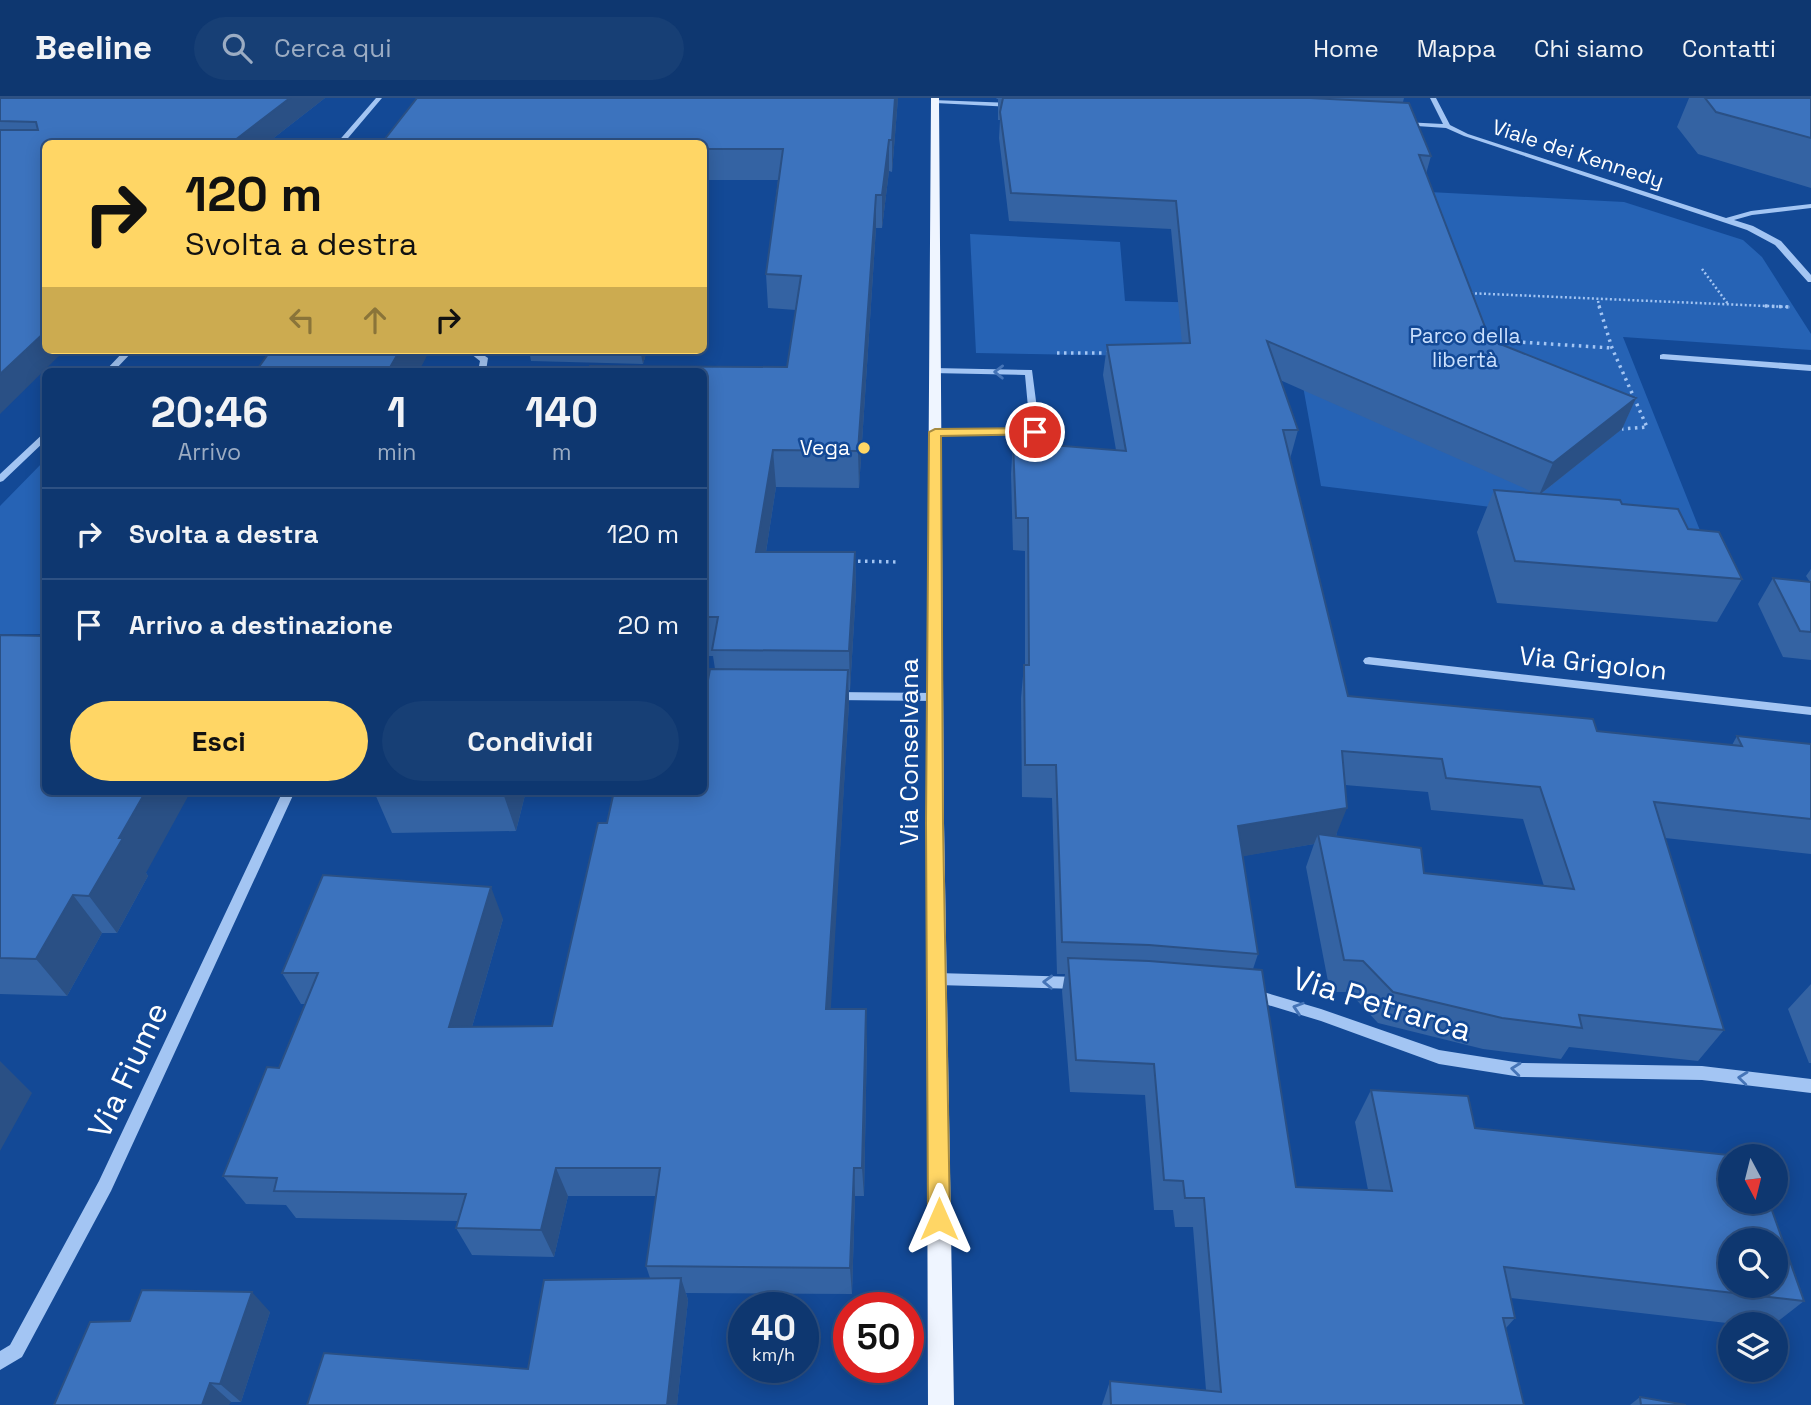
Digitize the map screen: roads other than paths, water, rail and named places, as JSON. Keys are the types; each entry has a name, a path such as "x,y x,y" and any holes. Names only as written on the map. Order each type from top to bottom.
{"main road":[{"name":"Via Conselvana","path":"935,100 934,562 941,1405"}],"street":[{"path":"342,140 379,98"},
{"path":"1433,98 1447,126"},
{"path":"935,100 1021,105"},
{"name":"Viale dei Kennedy","path":"1399,123 1447,126 1466,135 1750,228 1778,243 1811,280"},
{"path":"1726,220 1751,213 1811,206"},
{"path":"112,368 126,354"},
{"path":"476,354 485,360 483,368"},
{"path":"1663,357 1811,368"},
{"path":"934,371 1029,372 1035,432 935,432"},
{"path":"0,479 42,438"},
{"name":"Via Grigolon","path":"1369,661 1811,711"},
{"path":"824,696 935,697"},
{"name":"Via Fiume","path":"0,1361 16,1352 105,1186 287,795"},
{"path":"936,979 1088,983"},
{"name":"Via Petrarca","path":"1231,992 1257,995 1439,1057 1521,1070 1702,1073 1811,1086"}],"place":[{"name":"Vega","path":"864,448"}],"park label":[{"name":"Parco della libertà","path":"1465,348"}]}
